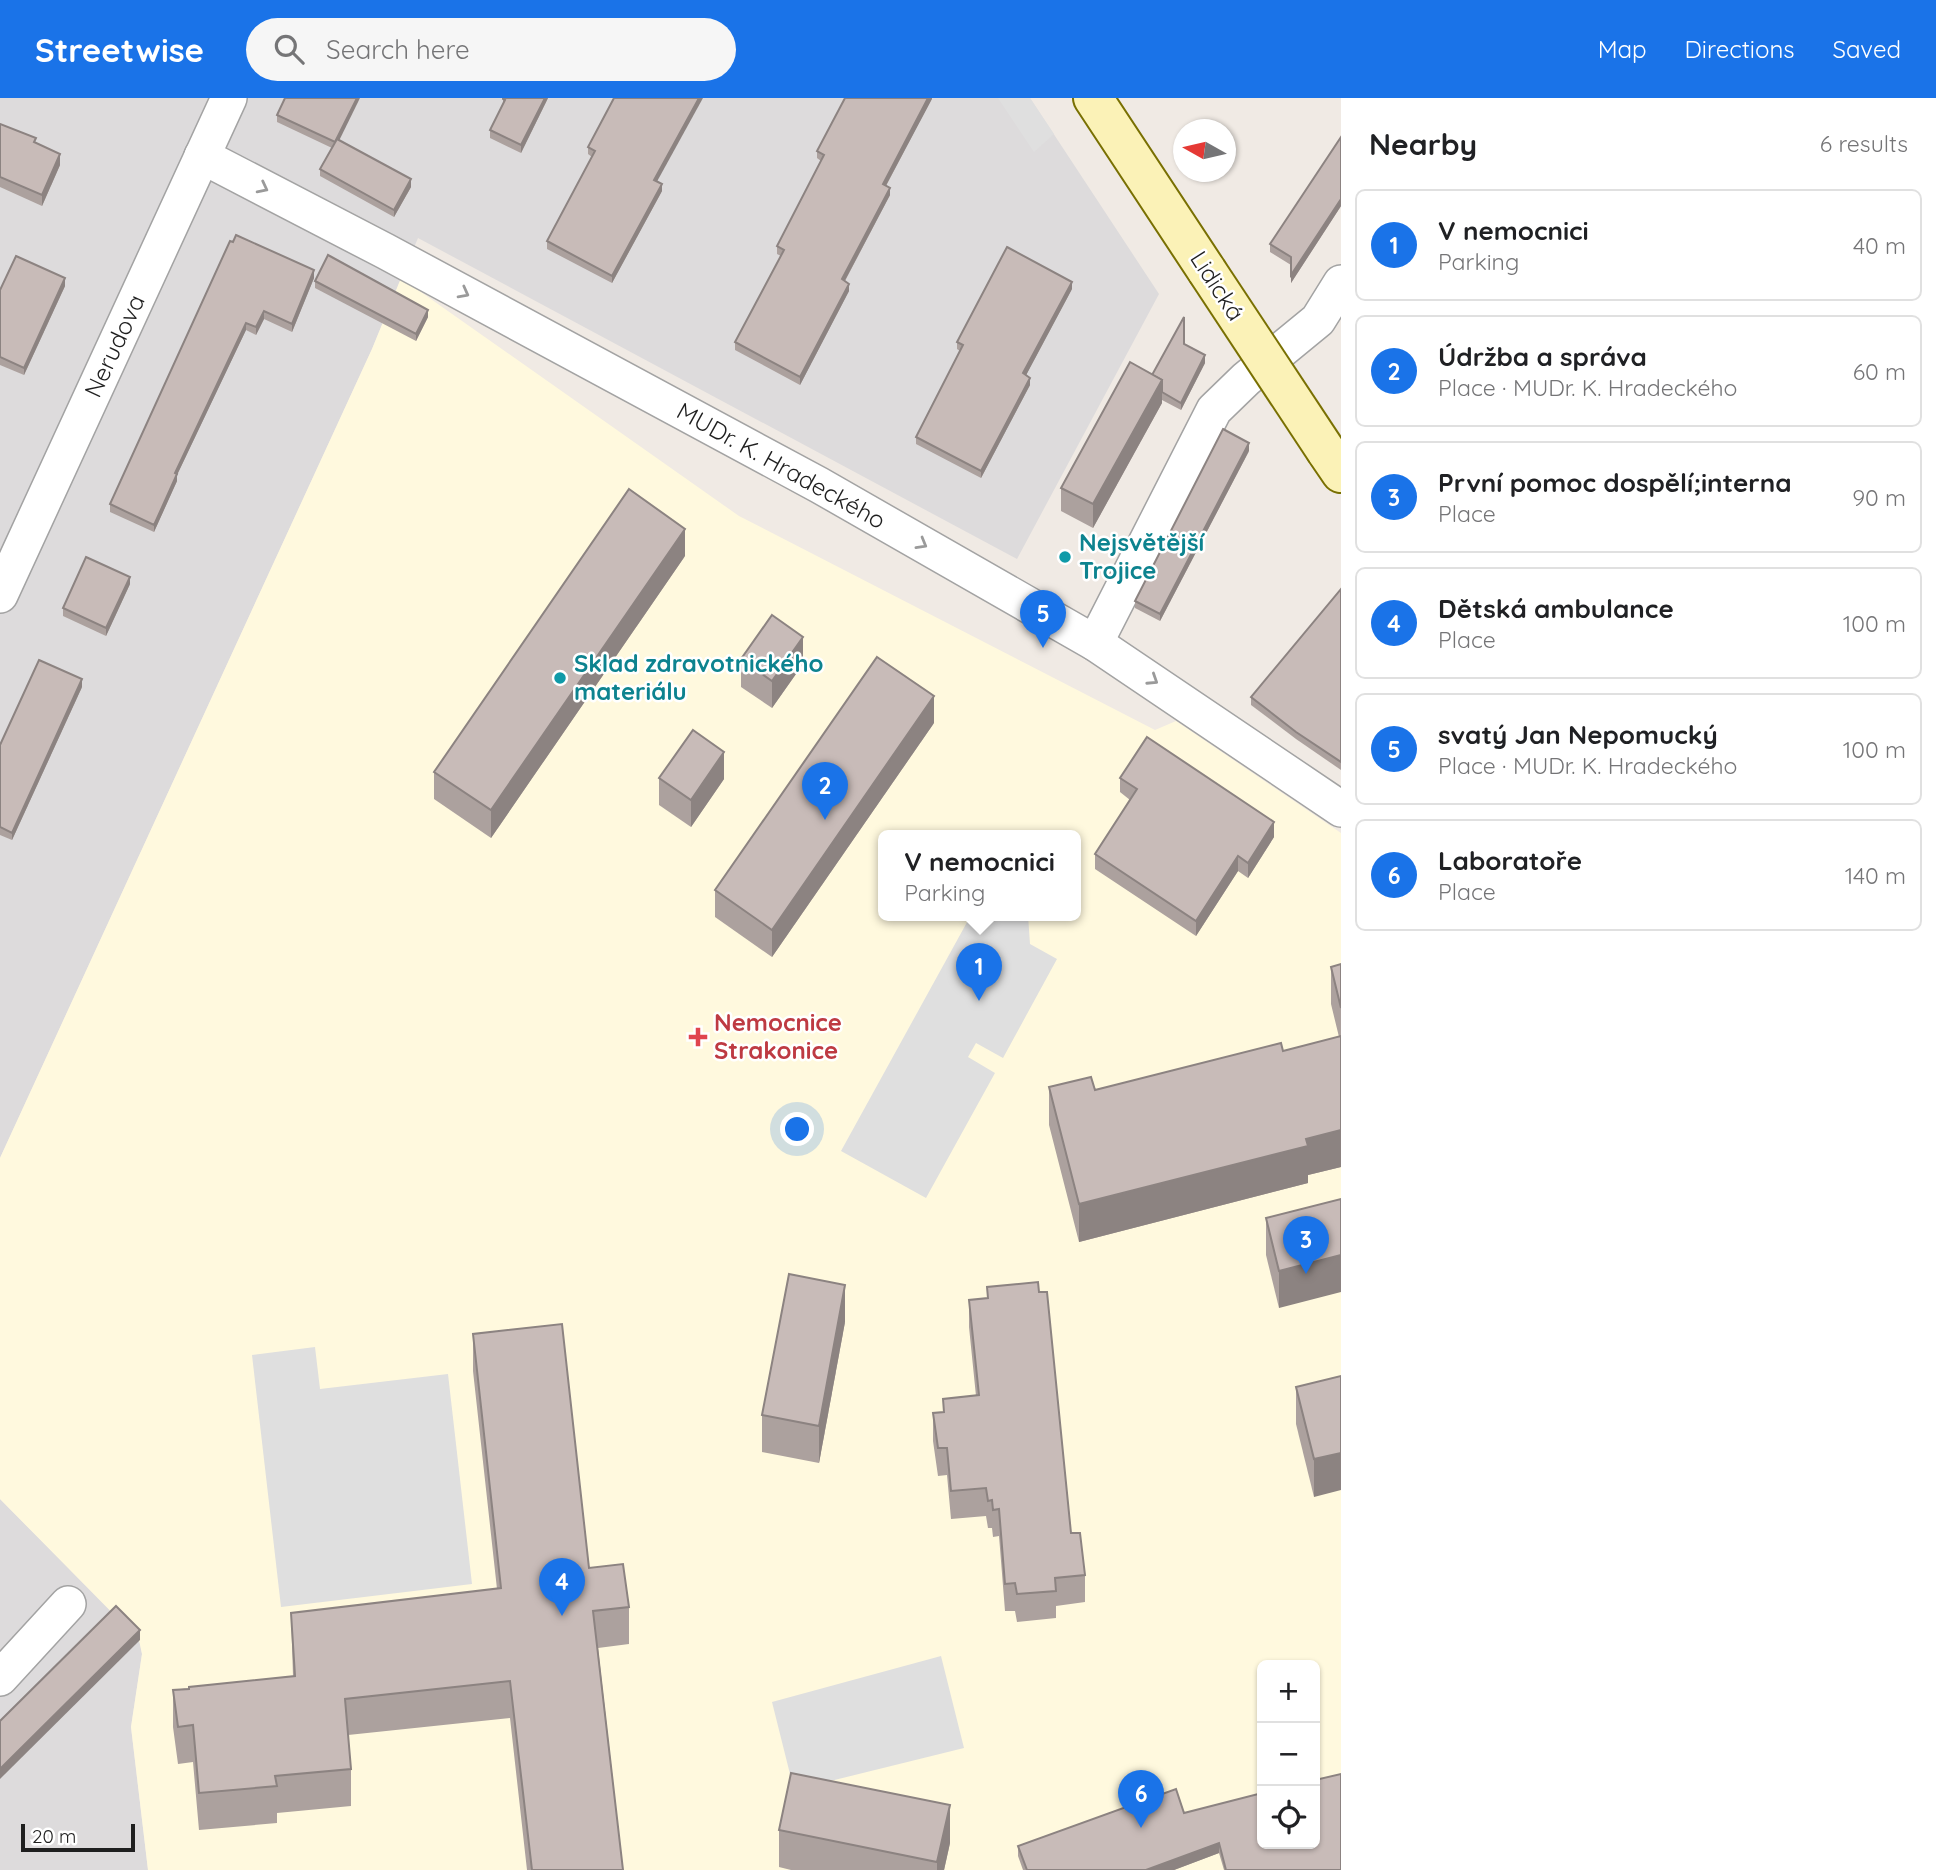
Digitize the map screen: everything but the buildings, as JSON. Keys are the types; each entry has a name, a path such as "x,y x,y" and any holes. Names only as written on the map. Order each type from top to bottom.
{"street":[{"name":"Nerudova","path":"0,595 229,98"},
{"name":"Lidická","path":"1093,98 1334,462"},
{"name":"MUDr. K. Hradeckého","path":"202,156 397,257 819,485 1096,643 1341,809"},
{"path":"1096,643 1214,410 1246,379 1318,320 1341,283"},
{"path":"0,1678 68,1604"}],"shaded area":[{"path":"0,98 1030,98 1159,294 1017,559 418,238 372,349 0,1158"},
{"path":"998,98 1030,98 1054,134 1034,152"},
{"name":"Nemocnice Strakonice","path":"401,278 739,516 1155,730 1176,721 1341,833 1341,1870 148,1870 131,1727 142,1654 139,1640 0,1499 0,1158 372,349"},
{"path":"968,921 1028,921 1030,944 1057,959 1003,1058 976,1043 968,1057 995,1073 926,1198 841,1151"},
{"path":"315,1347 320,1389 448,1374 472,1584 281,1607 252,1355"},
{"path":"0,1499 139,1639 142,1654 131,1727 148,1870 0,1870"},
{"path":"941,1656 964,1748 794,1790 772,1702"}],"place":[{"name":"Nejsvětější Trojice","path":"1065,557"},
{"name":"svatý Jan Nepomucký","path":"1043,648"},
{"name":"Sklad zdravotnického materiálu","path":"560,678"},
{"name":"Údržba a správa","path":"825,820"},
{"name":"V nemocnici","path":"979,1001"},
{"name":"Nemocnice Strakonice","path":"698,1037"},
{"name":"První pomoc dospělí;interna","path":"1306,1274"},
{"name":"Dětská ambulance","path":"562,1616"},
{"name":"Laboratoře","path":"1141,1828"}]}
